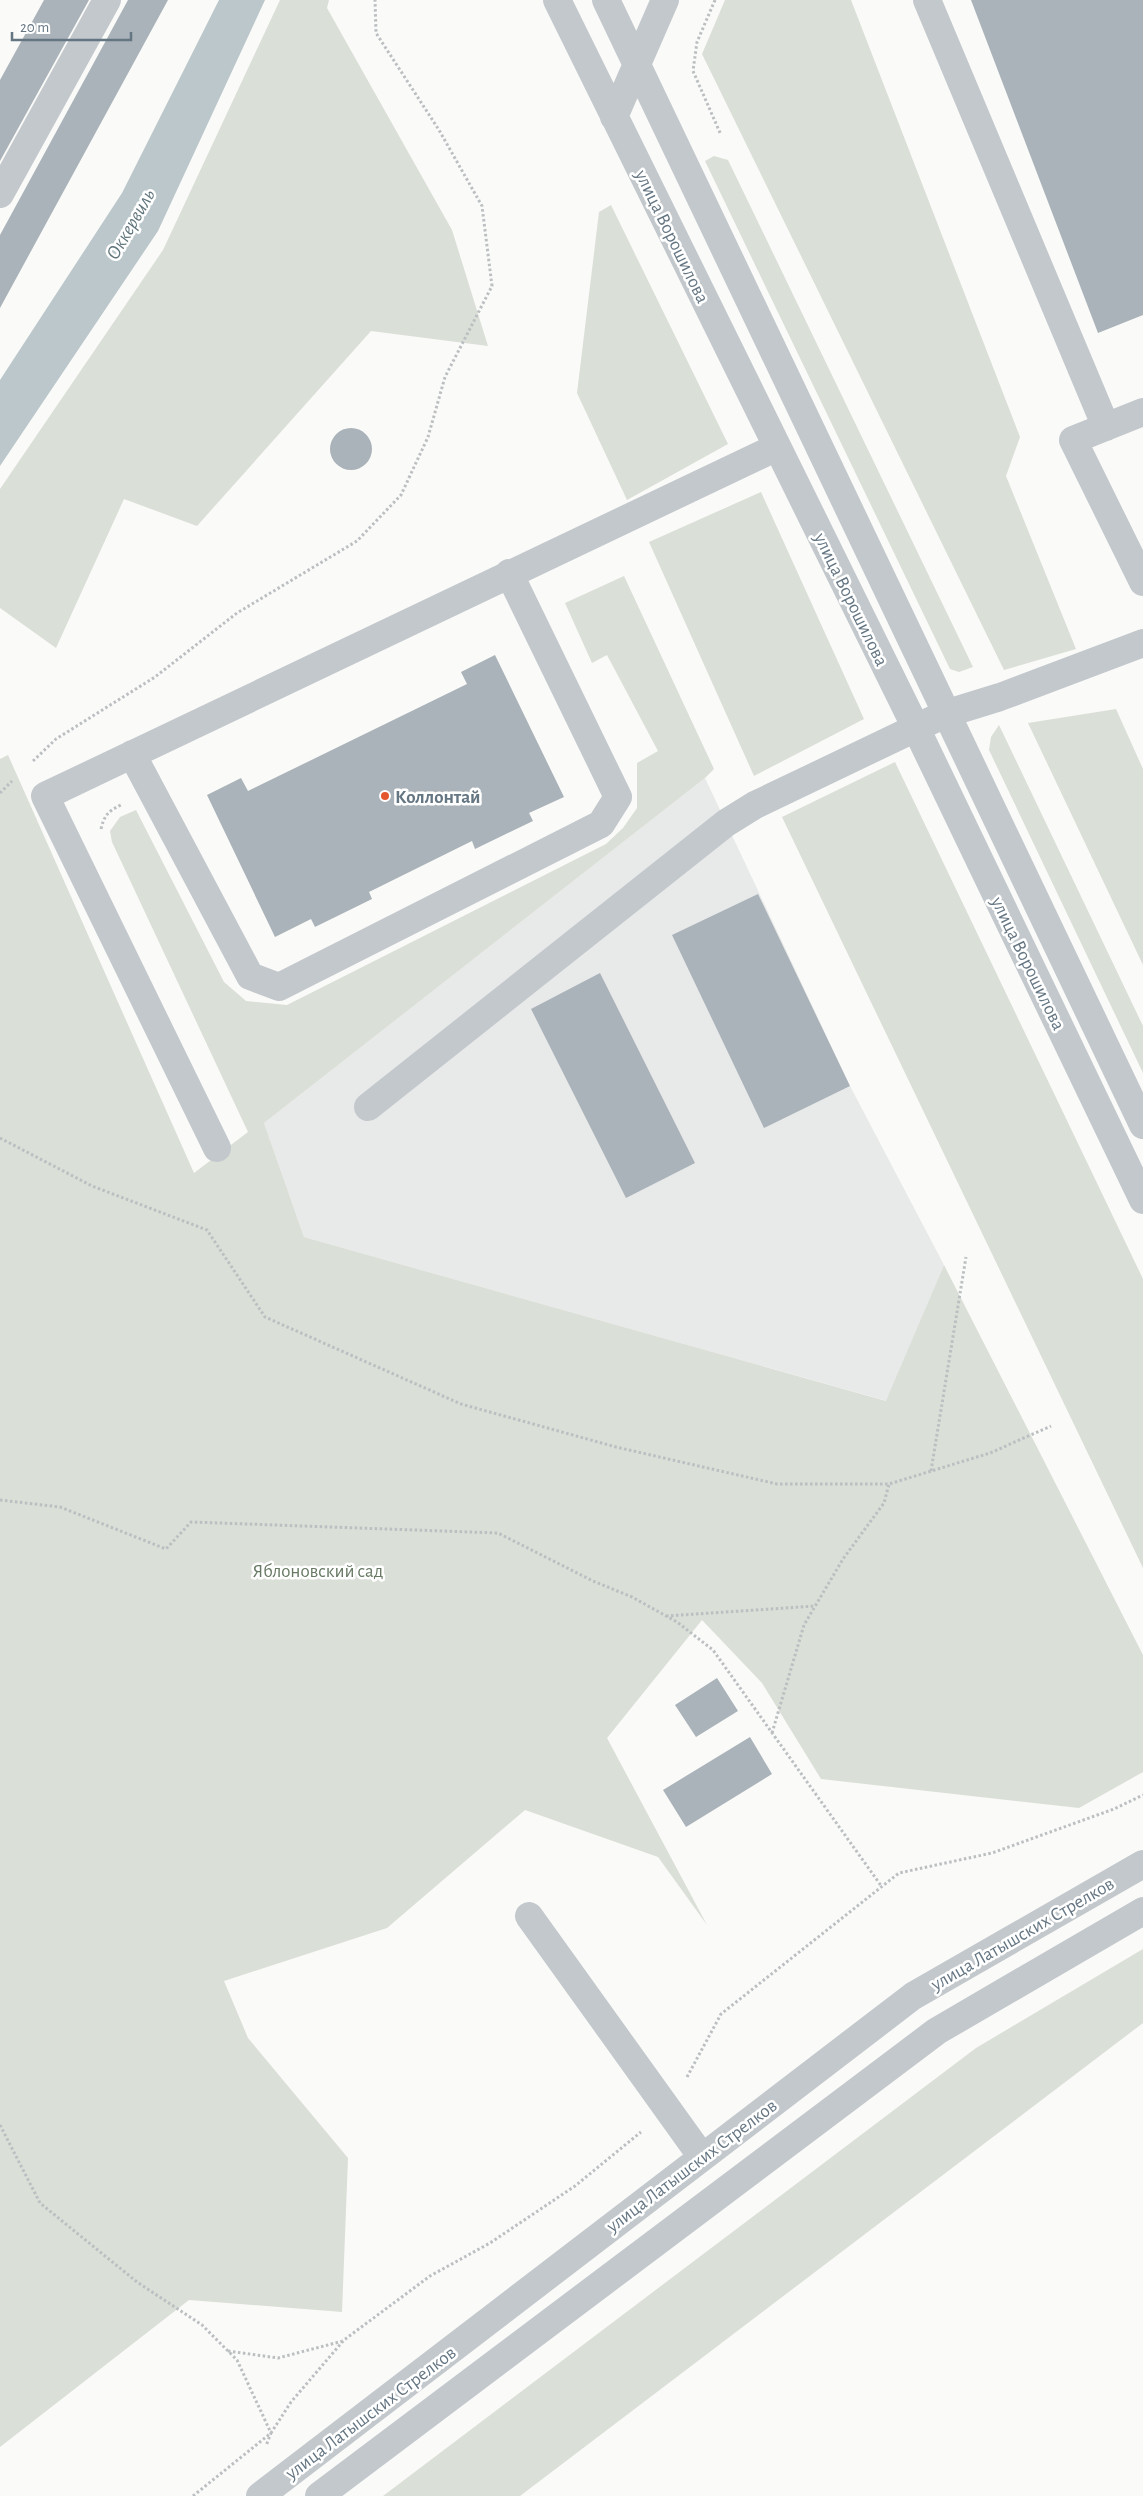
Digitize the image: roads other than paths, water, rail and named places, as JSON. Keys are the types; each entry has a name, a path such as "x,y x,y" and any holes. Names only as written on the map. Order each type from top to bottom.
{"street":[{"path":"0,194 107,0"},
{"name":"улица Ворошилова","path":"557,0 916,728 1143,1200"},
{"name":"улица Ворошилова","path":"606,0 945,714 1143,1125"},
{"path":"614,117 665,0"},
{"path":"928,0 1106,427"},
{"path":"1143,412 1073,440 1143,582"},
{"path":"217,1148 45,796 509,573 777,447"},
{"path":"132,754 250,976 279,987 601,824 618,797 509,573"},
{"path":"368,1107 726,823 755,805 945,714 1000,697 1143,643"},
{"name":"улица Латышских Стрелков","path":"260,2496 913,1996 1143,1864"},
{"name":"улица Латышских Стрелков","path":"319,2496 937,2031 1143,1911"},
{"path":"528,1916 702,2157"}],"water":[{"name":"Оккервиль","path":"219,0 265,0 158,231 0,466 0,380 122,193"}],"place":[{"name":"Коллонтай","path":"385,796"}],"park label":[{"name":"Яблоновский сад","path":"318,1570"}]}
